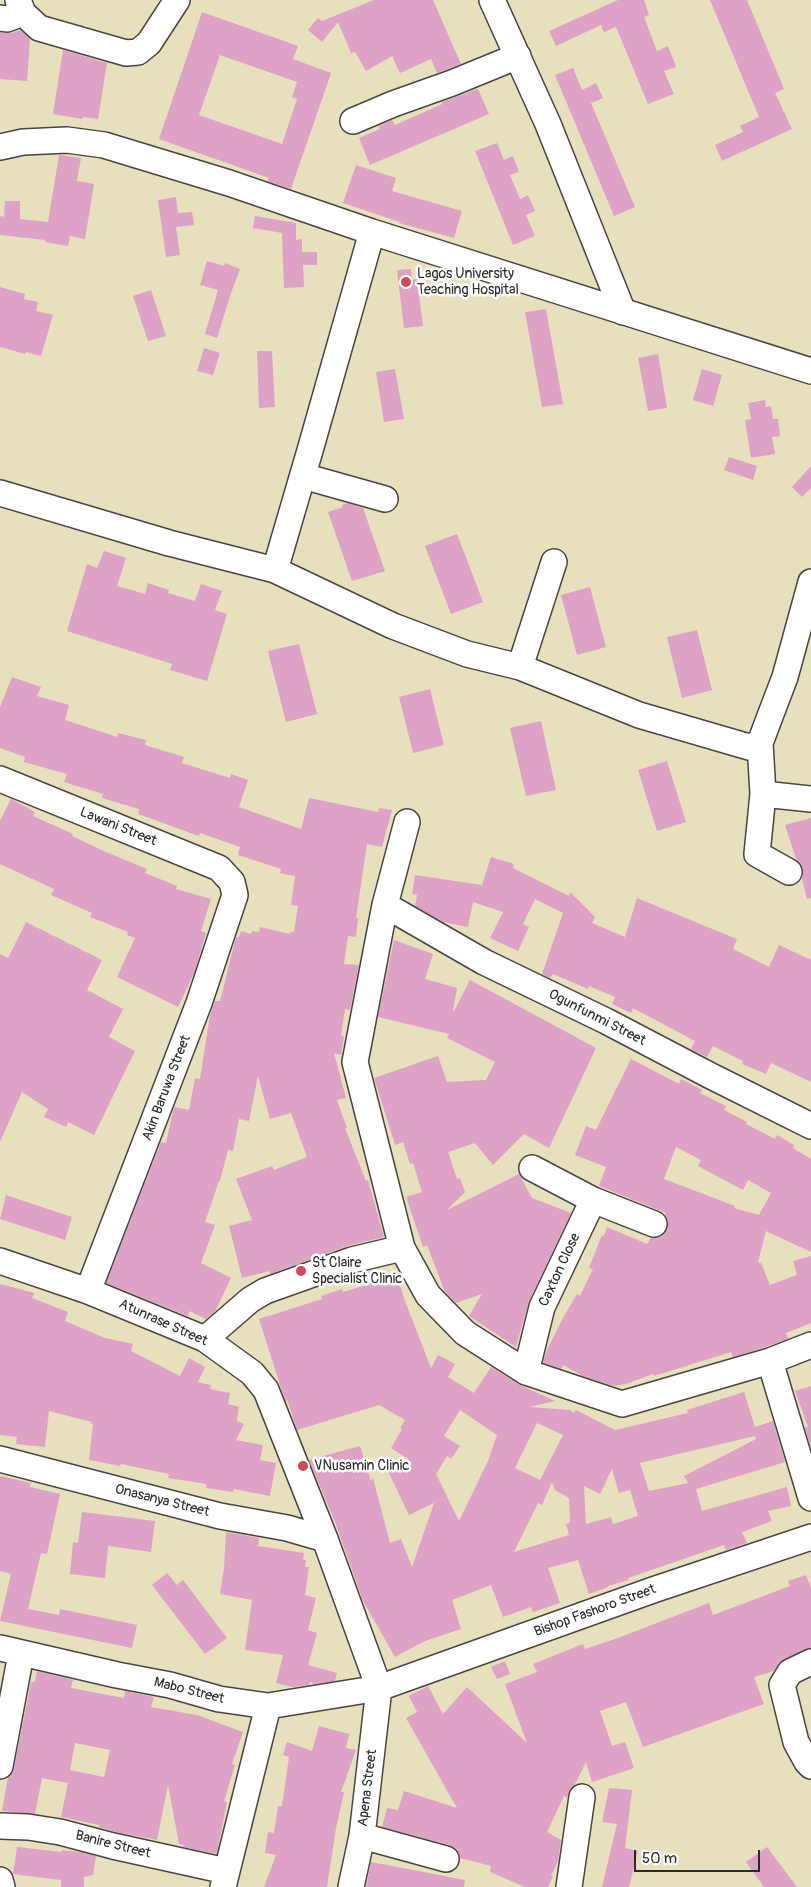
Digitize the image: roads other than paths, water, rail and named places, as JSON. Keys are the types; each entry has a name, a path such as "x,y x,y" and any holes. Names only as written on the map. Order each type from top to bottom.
{"street":[{"path":"14,10 39,28 126,53 138,52 149,43 177,0"},
{"path":"492,0 548,124 623,312"},
{"path":"353,121 518,56"},
{"path":"0,146 23,142 67,140 104,145 290,202 372,232 811,371"},
{"path":"274,570 372,232"},
{"path":"306,464 385,499"},
{"path":"0,493 169,543 274,570 394,626 467,654 520,667 639,715 749,747 760,743"},
{"path":"520,667 554,562"},
{"path":"789,872 758,854 763,794 760,743 784,677 811,582"},
{"name":"Lawani Street","path":"0,779 219,868 232,882"},
{"path":"763,794 811,799"},
{"path":"407,822 384,905 355,1062 402,1248 428,1295 465,1333 526,1372 622,1404 770,1361 811,1345"},
{"name":"Akin Baruwa Street","path":"88,1290 199,1003 235,895 232,882"},
{"name":"Ogunfunmi Street","path":"384,905 484,962 606,1021 811,1126"},
{"path":"532,1168 593,1200 654,1224"},
{"name":"Caxton Close","path":"526,1372 542,1307 593,1200"},
{"path":"205,1339 250,1300 265,1291 352,1260 402,1248"},
{"name":"Atunrase Street","path":"0,1261 88,1290 205,1339 252,1373 266,1390 325,1539 379,1688"},
{"path":"770,1361 811,1498"},
{"name":"Onasanya Street","path":"0,1459 220,1516 287,1528 325,1539"},
{"name":"Bishop Fashoro Street","path":"379,1688 653,1590 811,1537"},
{"path":"0,1766 11,1651"},
{"name":"Mabo Street","path":"11,1651 170,1685 219,1700 268,1706 379,1688"},
{"path":"811,1662 790,1672 782,1685 796,1742 811,1766"},
{"name":"Apena Street","path":"351,1887 362,1836 379,1688"},
{"path":"224,1879 268,1706"},
{"path":"569,1887 582,1797"},
{"name":"Banire Street","path":"0,1826 28,1827 60,1832 224,1879"},
{"path":"362,1836 446,1859"},
{"path":"0,1880 2,1887"}],"place":[{"name":"Lagos University Teaching Hospital","path":"406,282"},
{"name":"St Claire Specialist Clinic","path":"301,1271"},
{"name":"VNusamin Clinic","path":"303,1466"}]}
